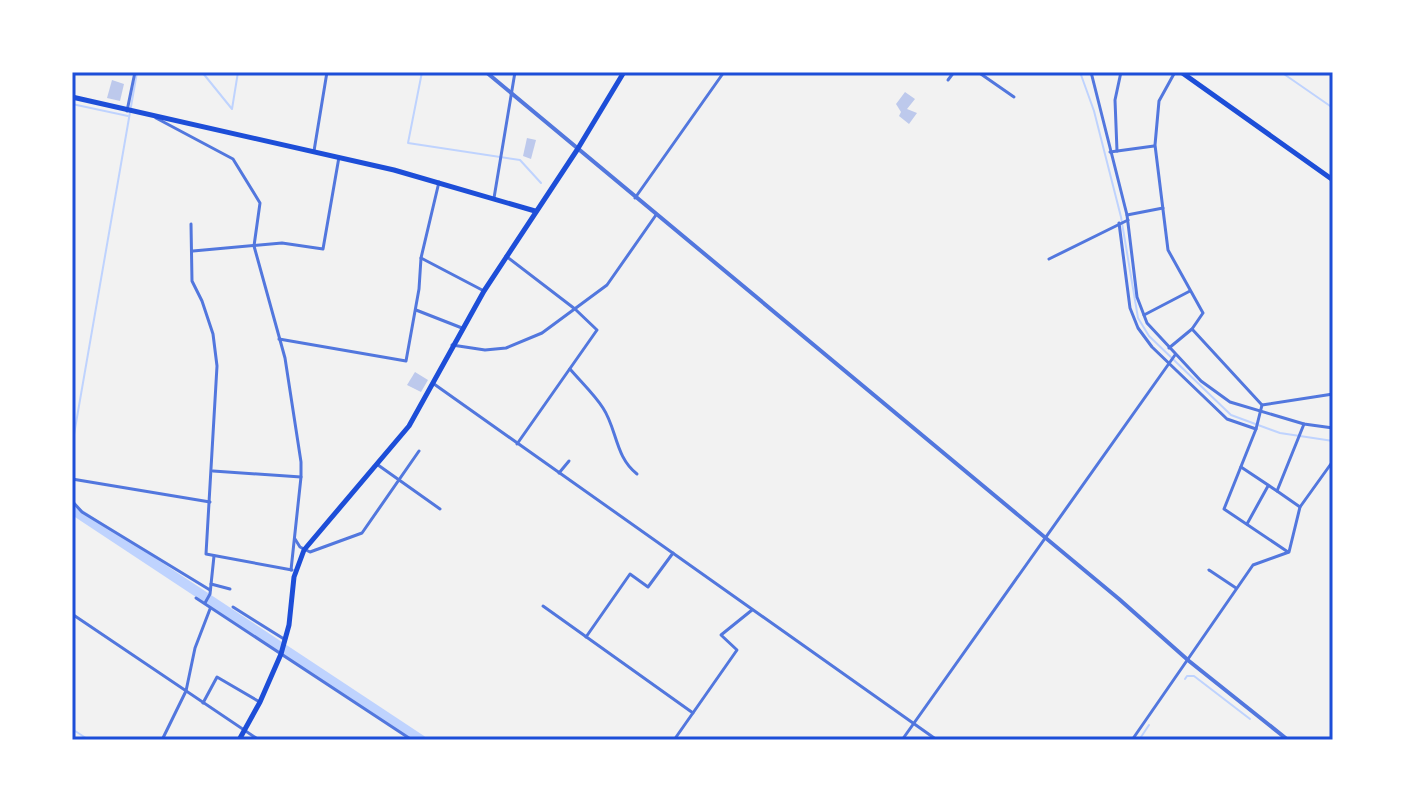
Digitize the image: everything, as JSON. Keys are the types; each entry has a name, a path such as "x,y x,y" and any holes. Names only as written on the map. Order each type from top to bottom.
{"main road":[{"path":"239,740 260,702 286,640 293,570 304,550 409,426 484,291 577,150 624,72"},
{"path":"1178,72 1333,180"},
{"path":"72,97 339,157 439,182 535,211"}],"street":[{"path":"127,111 135,72"},
{"path":"314,151 327,72"},
{"path":"486,72 1128,606 1189,661 1288,740"},
{"path":"494,198 515,72"},
{"path":"635,198 724,72"},
{"path":"948,80 954,72"},
{"path":"978,72 1014,97"},
{"path":"1091,72 1127,217 1137,297 1147,323 1213,392 1230,402 1304,424 1333,428"},
{"path":"1117,151 1115,100 1121,72"},
{"path":"1169,348 1192,329 1203,313 1168,250 1155,145 1159,101 1178,72"},
{"path":"152,116 233,159 260,203 254,246 285,358 301,477 293,570 206,554 217,366 213,334 192,281 191,224"},
{"path":"1110,152 1155,145"},
{"path":"193,251 282,243 323,249 339,157"},
{"path":"279,339 406,361 416,310 421,258 439,182"},
{"path":"1049,259 1127,217 1163,208"},
{"path":"452,345 485,350 506,348 542,333 607,285 656,215"},
{"path":"1119,223 1130,308 1138,328 1227,419 1256,429"},
{"path":"506,256 575,309 597,330 517,444"},
{"path":"421,258 484,291"},
{"path":"1144,315 1190,291"},
{"path":"416,310 462,328"},
{"path":"1138,328 1147,323"},
{"path":"1192,329 1262,405 1256,429 1224,509 1289,552"},
{"path":"902,740 1175,355"},
{"path":"570,369 605,410 627,466 637,474"},
{"path":"433,383 937,740"},
{"path":"1262,405 1333,394"},
{"path":"1277,491 1304,424"},
{"path":"294,538 304,550 310,552 362,533 419,451"},
{"path":"559,473 569,461"},
{"path":"1289,552 1300,507 1333,461"},
{"path":"378,465 440,509"},
{"path":"1241,467 1300,507"},
{"path":"212,471 301,477"},
{"path":"72,479 210,502"},
{"path":"1247,524 1268,486"},
{"path":"72,501 82,512 210,592"},
{"path":"1132,740 1253,565 1289,552"},
{"path":"586,637 630,574 648,587 673,553"},
{"path":"205,604 210,592 214,556"},
{"path":"1209,570 1237,589"},
{"path":"211,584 230,589"},
{"path":"196,598 412,740"},
{"path":"543,606 693,713"},
{"path":"162,740 186,691 195,648 211,607"},
{"path":"233,607 286,640"},
{"path":"674,740 737,650 721,635 753,609"},
{"path":"72,614 259,740"},
{"path":"203,703 217,677 260,702"}],"building":[{"path":"112,80 124,84 120,101 107,98"},
{"path":"905,92 915,99 907,109 917,113 909,124 899,116 901,112 896,104"},
{"path":"527,138 536,140 531,159 523,156"},
{"path":"415,372 428,380 421,392 407,385"}],"waterway":[{"path":"72,446 137,72"},
{"path":"202,72 232,109 238,72"},
{"path":"422,72 408,143 520,160 541,183"},
{"path":"1080,72 1094,111 1121,217 1138,318 1149,336 1231,415 1280,433 1333,441"},
{"path":"1281,72 1333,108"},
{"path":"72,104 128,116"},
{"path":"72,509 421,740"},
{"path":"1185,679 1194,676 1250,719"},
{"path":"1139,740 1149,725"},
{"path":"72,729 89,740"}]}
